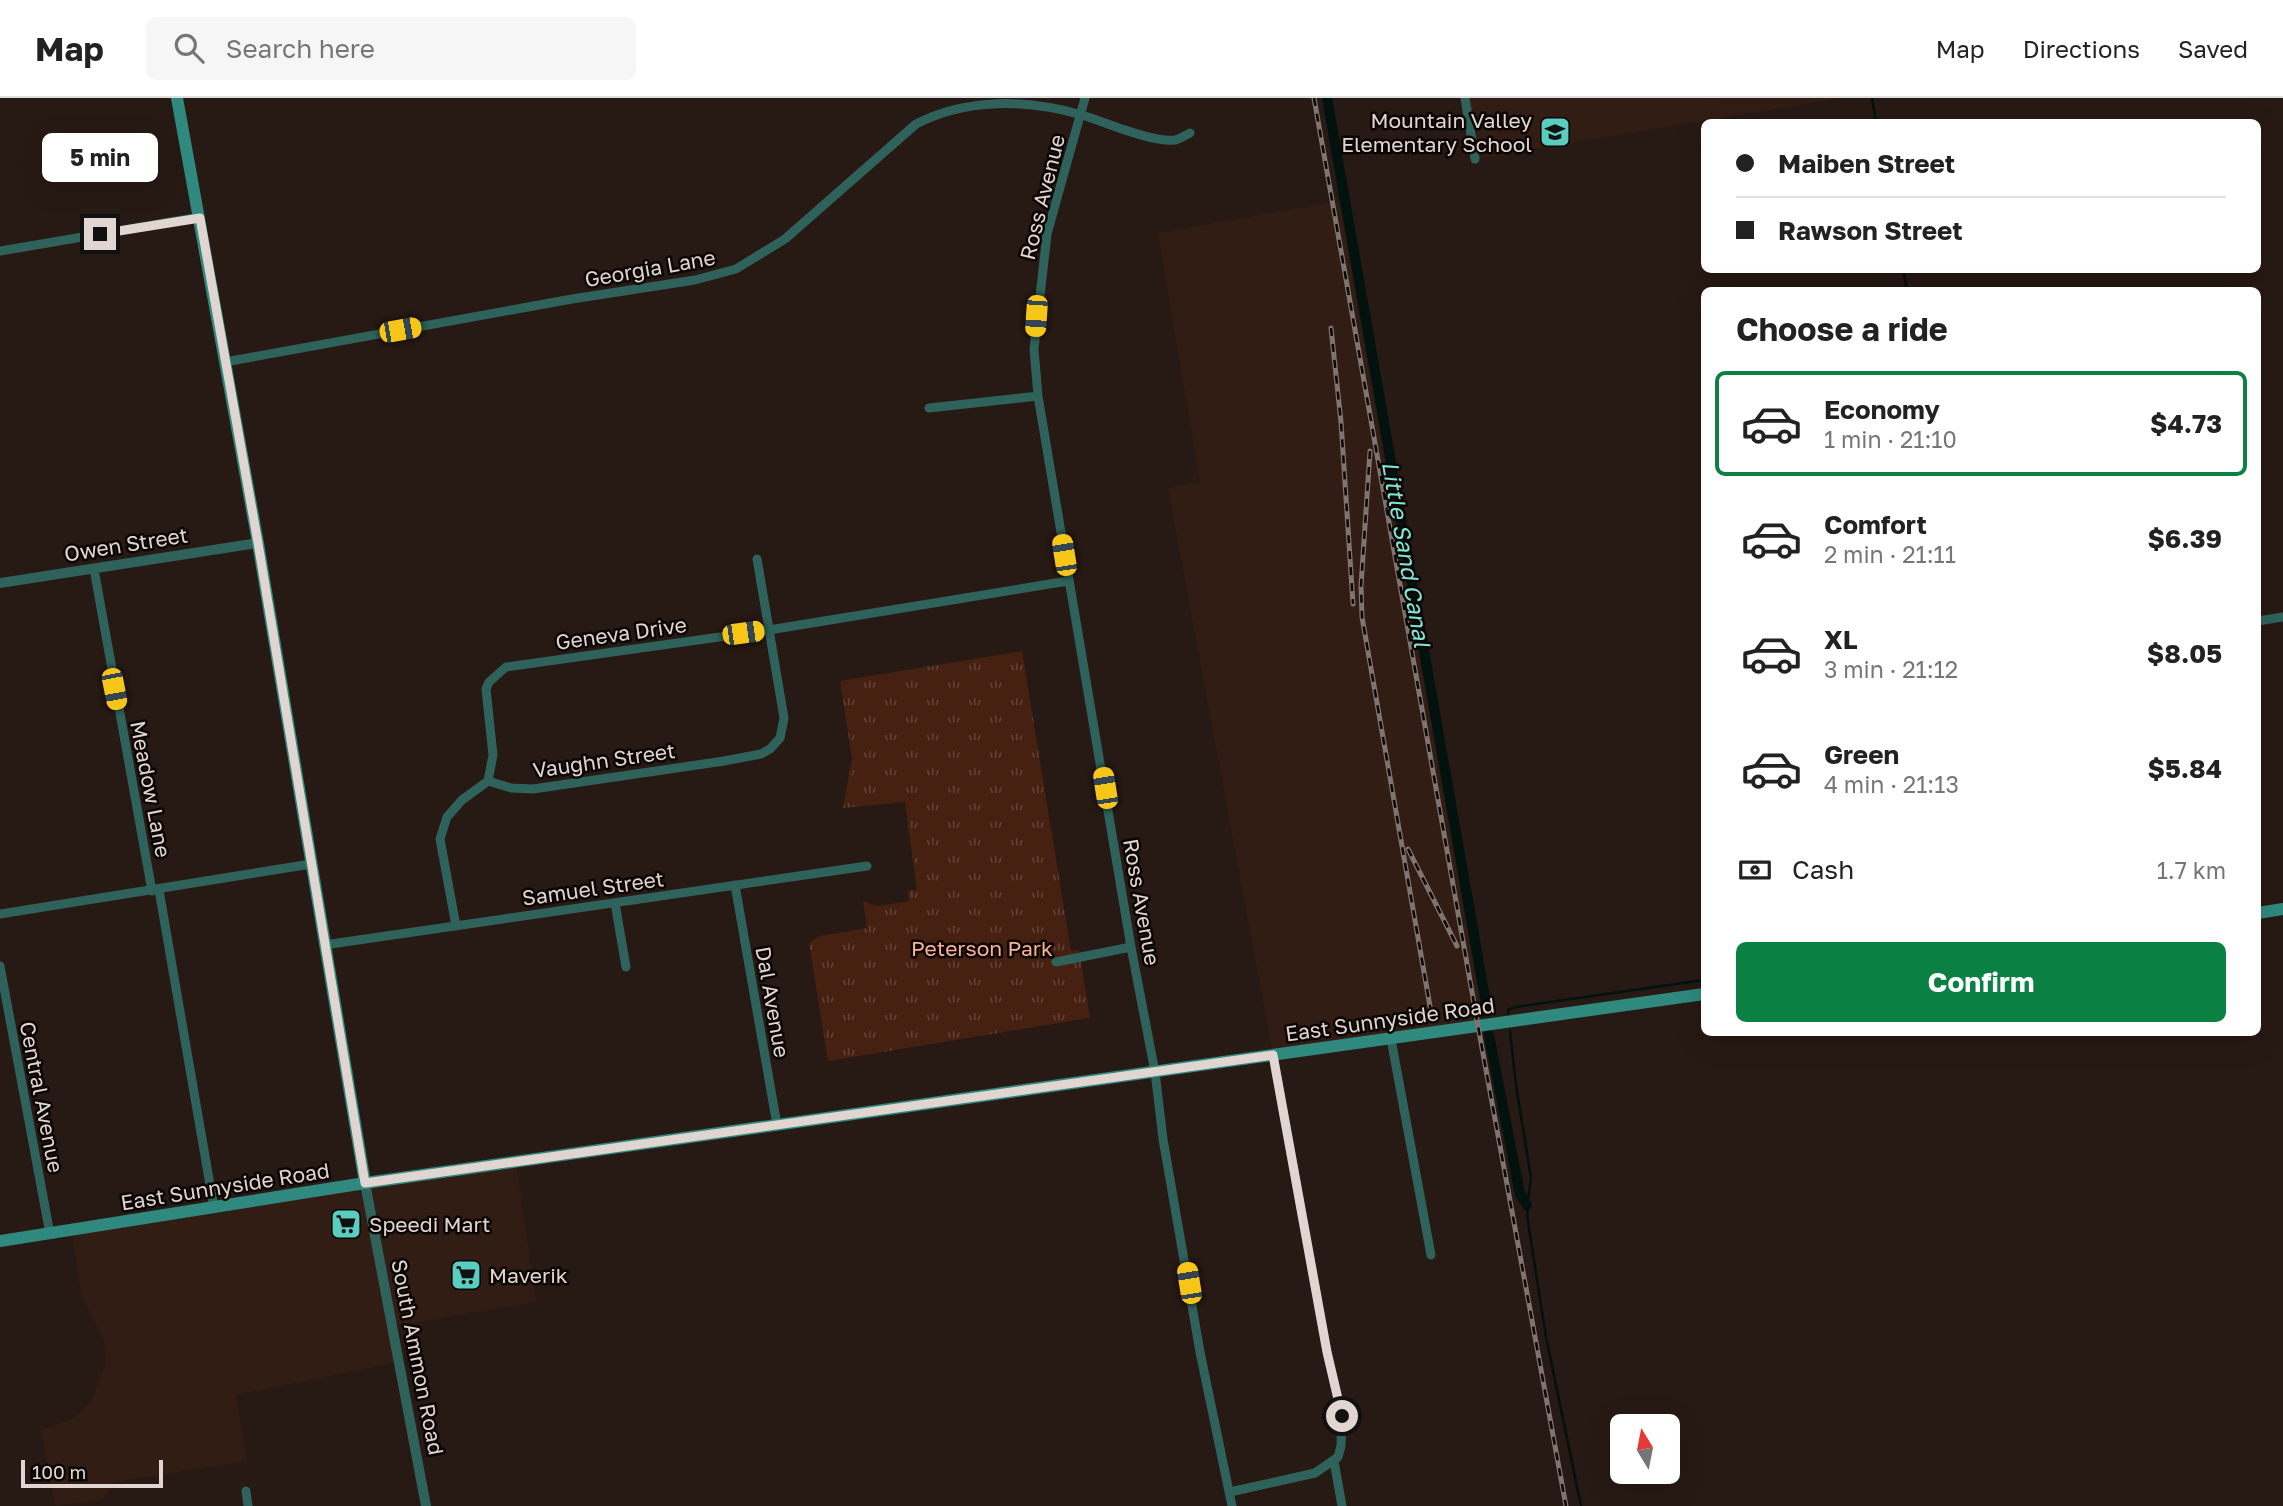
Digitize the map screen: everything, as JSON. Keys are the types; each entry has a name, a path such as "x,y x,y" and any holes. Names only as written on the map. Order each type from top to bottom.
{"main road":[{"name":"South Ammon Road","path":"177,98 258,543 365,1183"},
{"path":"2261,913 2283,909"},
{"name":"East Sunnyside Road","path":"0,1241 365,1183 1701,994"}],"street":[{"name":"Ross Avenue","path":"1085,98 1047,234 1035,338 1038,397 1131,947 1156,1072 1163,1139 1200,1352 1232,1506"},
{"path":"1465,98 1475,159"},
{"name":"Georgia Lane","path":"225,362 584,297 695,281 729,272 756,259 785,239 906,133 936,112 985,100 1006,100 1082,115 1159,139 1176,140 1190,133"},
{"path":"0,251 200,218"},
{"path":"929,408 1038,397"},
{"name":"Owen Street","path":"0,583 258,543"},
{"path":"757,559 769,630"},
{"name":"Meadow Lane","path":"94,569 214,1208"},
{"name":"Geneva Drive","path":"488,781 493,755 486,689 489,682 506,667 769,630 1068,581"},
{"path":"2261,621 2283,617"},
{"name":"Vaughn Street","path":"488,781 511,788 533,789 761,754 780,738 785,718 769,630"},
{"path":"456,926 440,839 447,817 462,800 488,781"},
{"path":"0,914 311,864"},
{"name":"Samuel Street","path":"324,945 867,866"},
{"name":"Dal Avenue","path":"735,885 777,1125"},
{"path":"615,902 625,967"},
{"path":"1056,962 1131,947"},
{"name":"Central Avenue","path":"0,966 50,1234"},
{"path":"1391,1038 1431,1255"},
{"path":"1230,1492 1315,1473 1338,1457 1341,1446 1342,1416 1327,1352 1273,1055"},
{"name":"South Ammon Road","path":"365,1183 426,1506"},
{"path":"1334,1461 1342,1506"},
{"path":"246,1491 248,1506"}],"shaded area":[{"name":"Mountain Valley Elementary School","path":"1465,98 1842,98 1716,119 1701,119 1701,121 1475,159"},
{"path":"1339,201 1484,1026 1273,1055 1168,488 1200,482 1158,233"},
{"path":"516,1162 536,1302 394,1326 395,1363 236,1395 247,1461 115,1482 103,1500 55,1506 41,1430 73,1419 90,1403 106,1364 104,1341 81,1295 72,1230"}],"green space":[{"name":"Peterson Park","path":"1022,651 1071,951 1079,950 1090,1018 828,1061 809,943 820,936 867,928 863,901 877,906 909,901 908,891 917,890 905,802 843,808 852,758 840,681"}],"waterway":[{"name":"Little Sand Canal","path":"1327,98 1487,1009"},
{"path":"1872,98 1876,119"},
{"path":"1904,273 1906,287"},
{"path":"1508,1014 1508,1010 1516,1007 1701,980"},
{"path":"1510,1031 1531,1178 1527,1205 1528,1222 1546,1337 1581,1506"},
{"path":"1489,1035 1520,1194 1527,1205"}],"railway":[{"path":"1314,98 1566,1506"},
{"path":"1331,328 1341,422 1353,604"},
{"path":"1370,451 1361,586 1362,617 1431,1012"},
{"path":"1408,849 1457,946"}],"place":[{"name":"Mountain Valley Elementary School","path":"1555,132"},
{"name":"Speedi Mart","path":"346,1224"},
{"name":"Maverik","path":"466,1275"}],"route":[{"path":"100,234 200,218 258,543 365,1183 1273,1055 1327,1352 1342,1416"}]}
